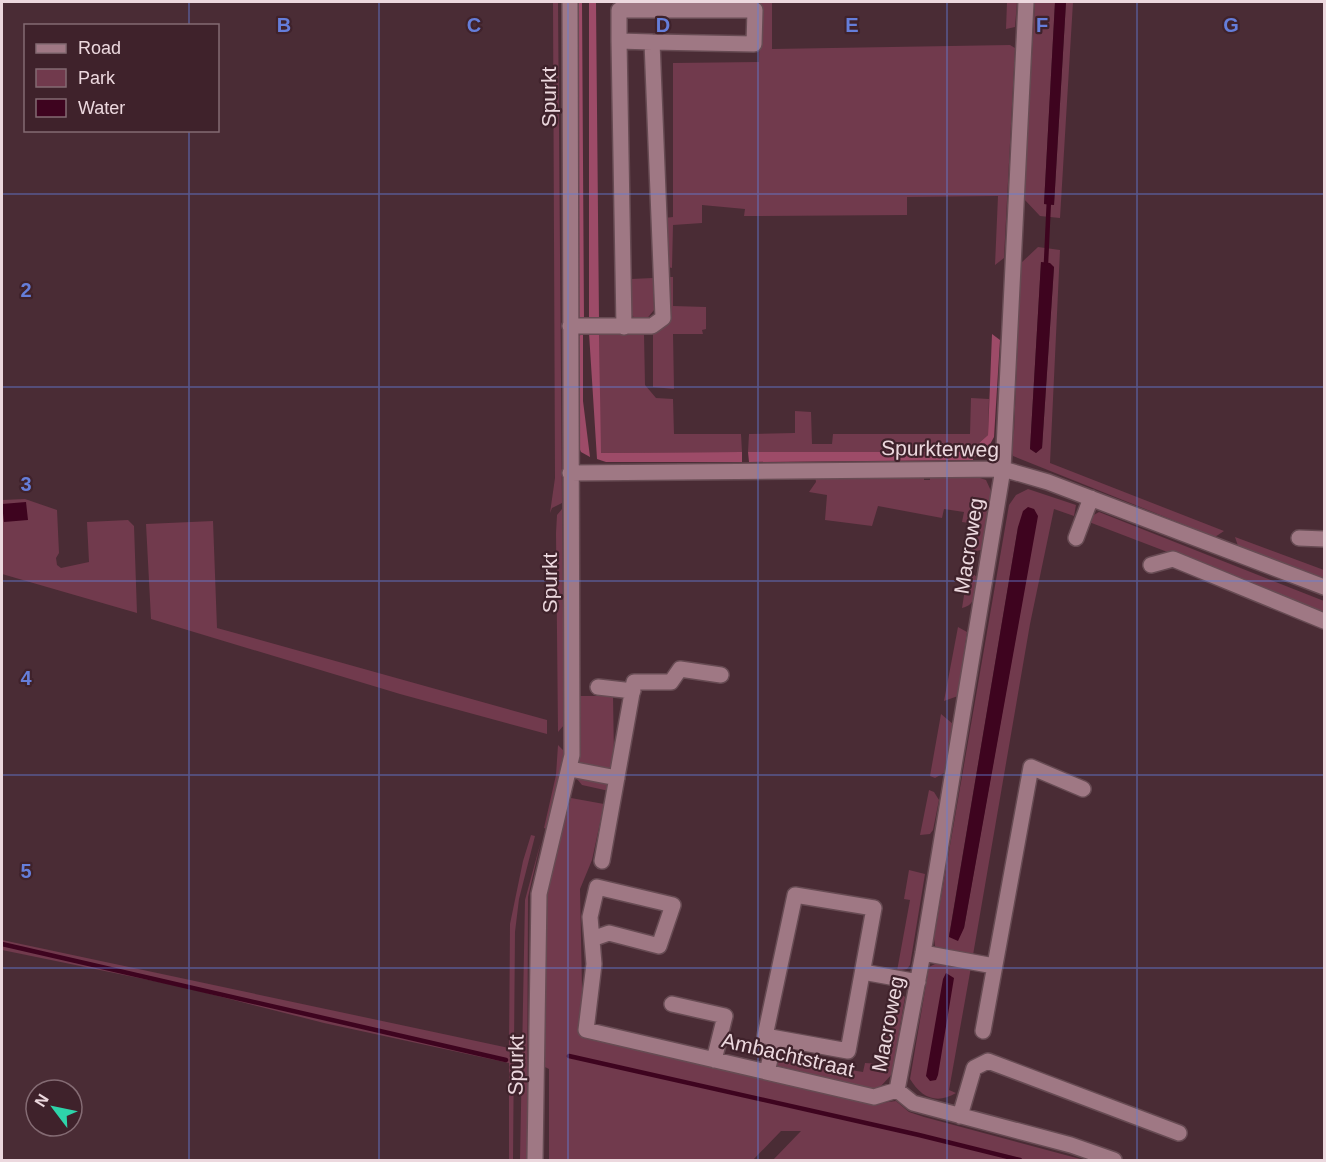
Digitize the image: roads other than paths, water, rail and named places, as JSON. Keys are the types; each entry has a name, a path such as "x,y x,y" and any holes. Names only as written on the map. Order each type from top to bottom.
{"street":[{"name":"Spurkt","path":"535,1161 539,894 572,755 570,2"},
{"name":"Macroweg","path":"897,1090 923,953 1003,469 1026,2"},
{"path":"619,41 754,44 755,10 619,10 619,41 624,327"},
{"path":"570,326 652,326 663,318 652,42"},
{"name":"Spurkterweg","path":"570,473 1003,469 1091,498 1324,586"},
{"path":"1076,538 1091,498"},
{"path":"1299,538 1324,539"},
{"path":"1151,565 1173,559 1324,621"},
{"path":"602,861 634,682 670,682 680,669 721,675"},
{"path":"598,687 633,691"},
{"path":"983,1031 1031,767 1083,789"},
{"path":"570,769 617,778"},
{"path":"597,887 673,905 659,946 609,933 592,939 590,917 597,887"},
{"path":"795,895 874,908 848,1051 775,1038 765,1036 795,895"},
{"name":"Ambachtstraat","path":"592,939 594,964 586,1030 874,1097 897,1090"},
{"path":"923,953 994,966"},
{"path":"863,972 918,982"},
{"path":"672,1004 725,1016 714,1060"},
{"path":"767,1072 775,1038"},
{"path":"960,1116 974,1068 988,1062 1179,1132"},
{"path":"897,1090 913,1103 1071,1145 1114,1161"}],"water":[{"path":"1055,2 1066,2 1054,205 1044,204"},
{"path":"1041,262 1050,263 1054,267 1042,448 1036,453 1030,449"},
{"path":"26,502 28,520 4,522 2,504"},
{"path":"1028,507 1034,509 1038,516 964,928 958,941 949,937 1018,527 1023,511"},
{"path":"946,973 954,978 938,1075 936,1080 930,1081 926,1076 943,979"}],"waterway":[{"path":"1046,263 1049,199"},
{"path":"2,944 506,1060"},
{"path":"569,1056 1020,1160"}]}
